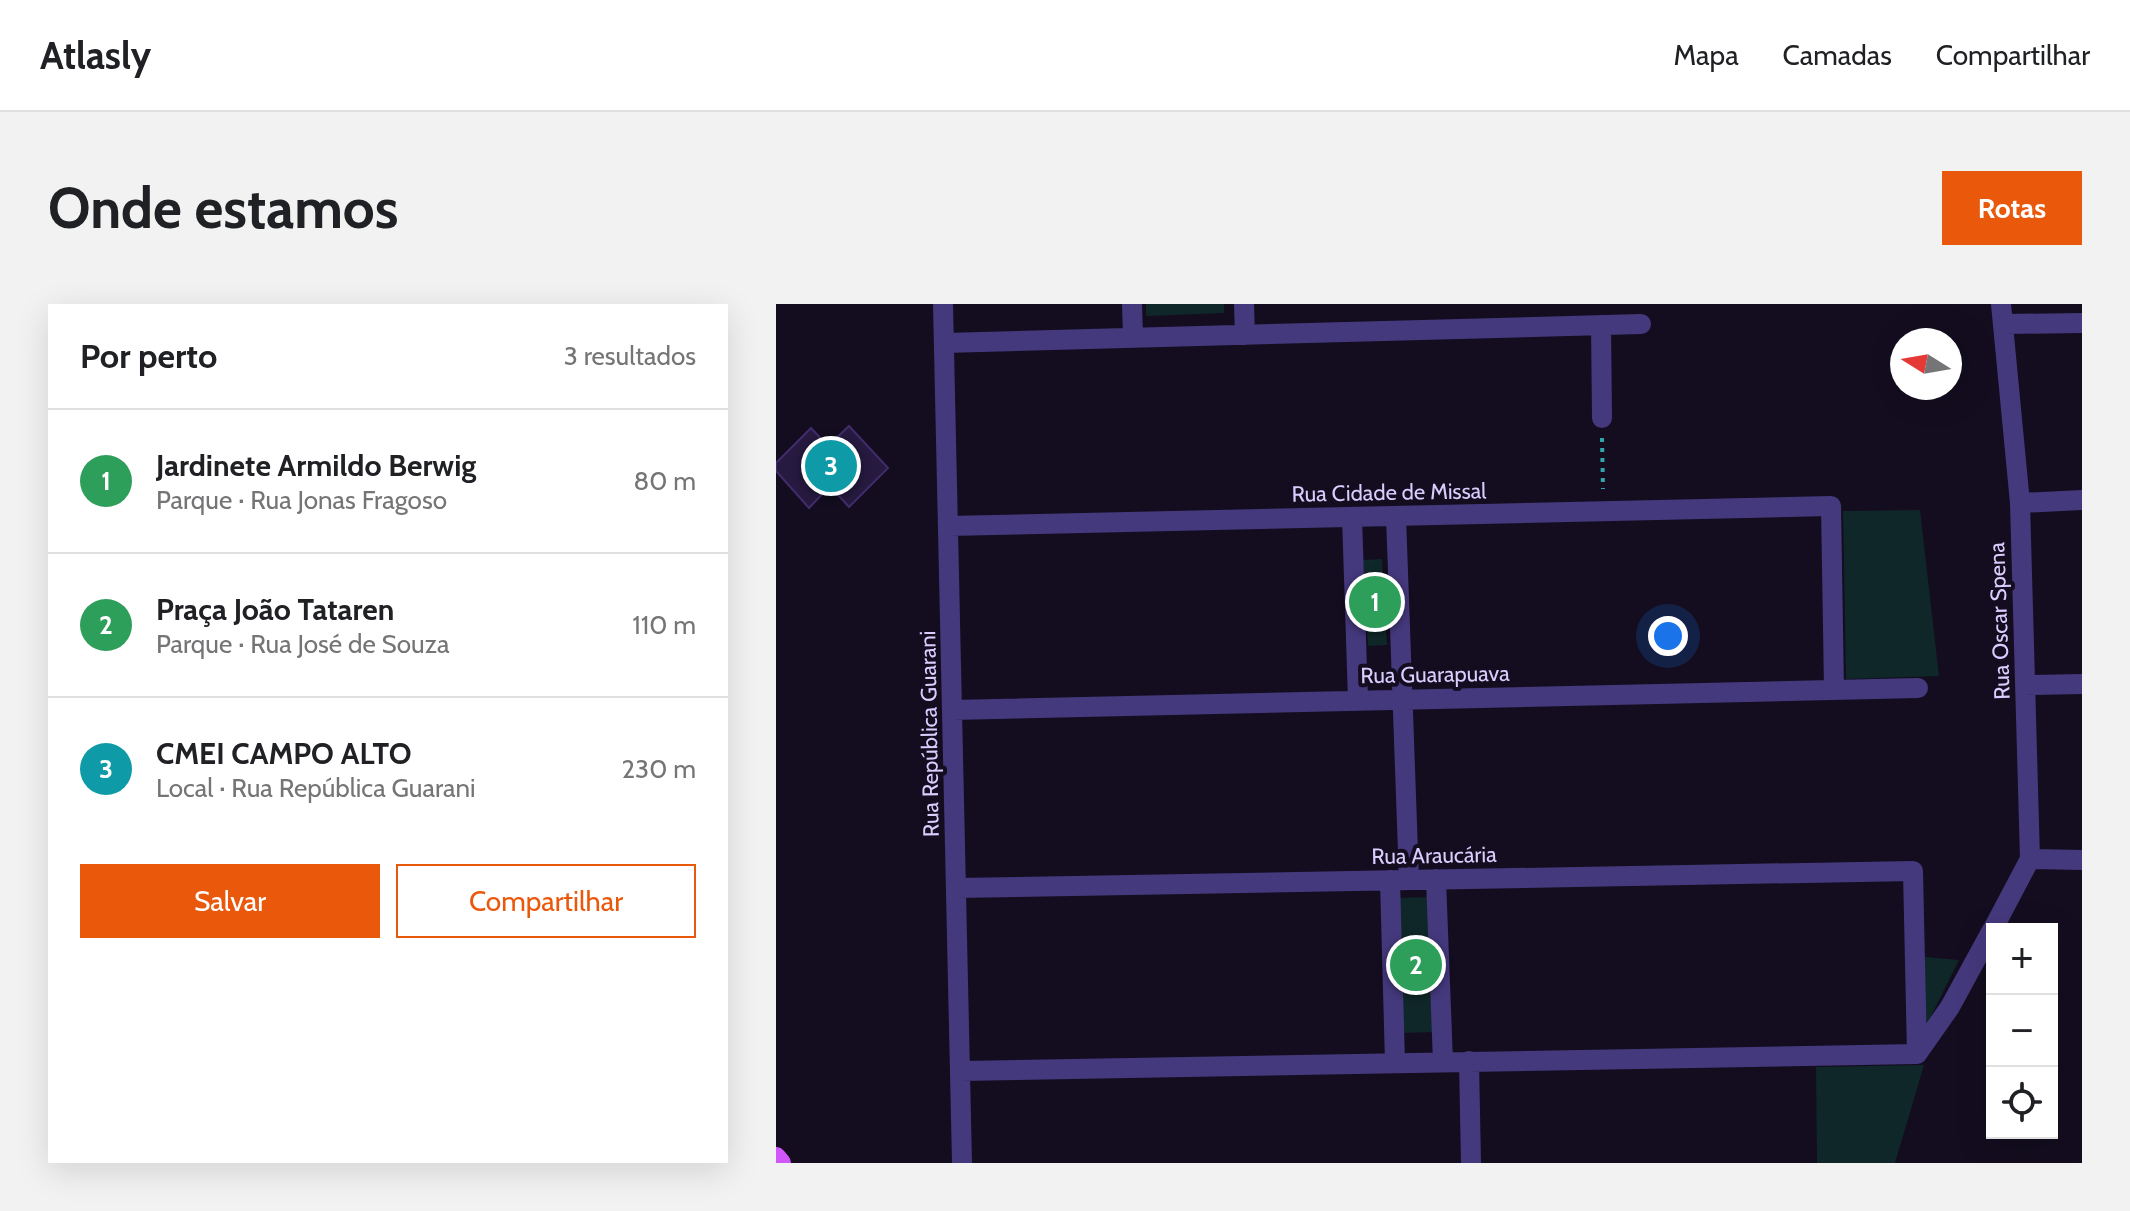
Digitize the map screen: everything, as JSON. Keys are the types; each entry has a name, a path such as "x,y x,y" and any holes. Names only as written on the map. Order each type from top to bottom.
{"main road":[{"path":"776,1157 781,1163"}],"street":[{"name":"Rua República Guarani","path":"943,304 962,1163"},
{"path":"1132,304 1133,338"},
{"path":"1244,304 1245,335"},
{"path":"2003,314 2082,323"},
{"name":"Rua Oscar Spena","path":"1996,923 2030,859 2020,503 2003,314"},
{"path":"944,343 1641,324"},
{"path":"1601,325 1602,418"},
{"path":"2020,503 2082,500"},
{"name":"Rua Cidade de Missal","path":"948,526 1831,506 1834,689"},
{"path":"1395,1063 1402,699 1396,516"},
{"path":"1352,517 1358,700"},
{"path":"2025,685 2082,684"},
{"name":"Rua Guarapuava","path":"952,710 1918,688"},
{"path":"2030,859 2082,860"},
{"name":"Rua Araucária","path":"956,888 1913,871 1917,1054"},
{"path":"1436,879 1443,1062"},
{"name":"Rua Oscar Spena","path":"1917,1054 1950,1007 1986,941"},
{"path":"961,1071 1917,1054"},
{"path":"1469,1061 1471,1163"}],"path":[{"path":"1602,418 1603,511"}],"green space":[{"path":"1146,304 1224,304 1224,313 1146,316"},
{"path":"1920,510 1939,676 1846,679 1843,511"},
{"path":"1382,559 1387,645 1368,646 1363,560"},
{"path":"1432,897 1436,1032 1400,1033 1396,898"},
{"path":"1925,957 1959,960 1925,1028"},
{"path":"1924,1065 1895,1163 1817,1163 1816,1067"}],"building":[{"path":"849,426 888,468 849,507 830,486 809,508 776,471 776,463 811,428 828,446"}],"place":[{"name":"CMEI CAMPO ALTO","path":"831,466"},
{"name":"Jardinete Armildo Berwig","path":"1375,602"},
{"name":"Praça João Tataren","path":"1416,965"}]}
